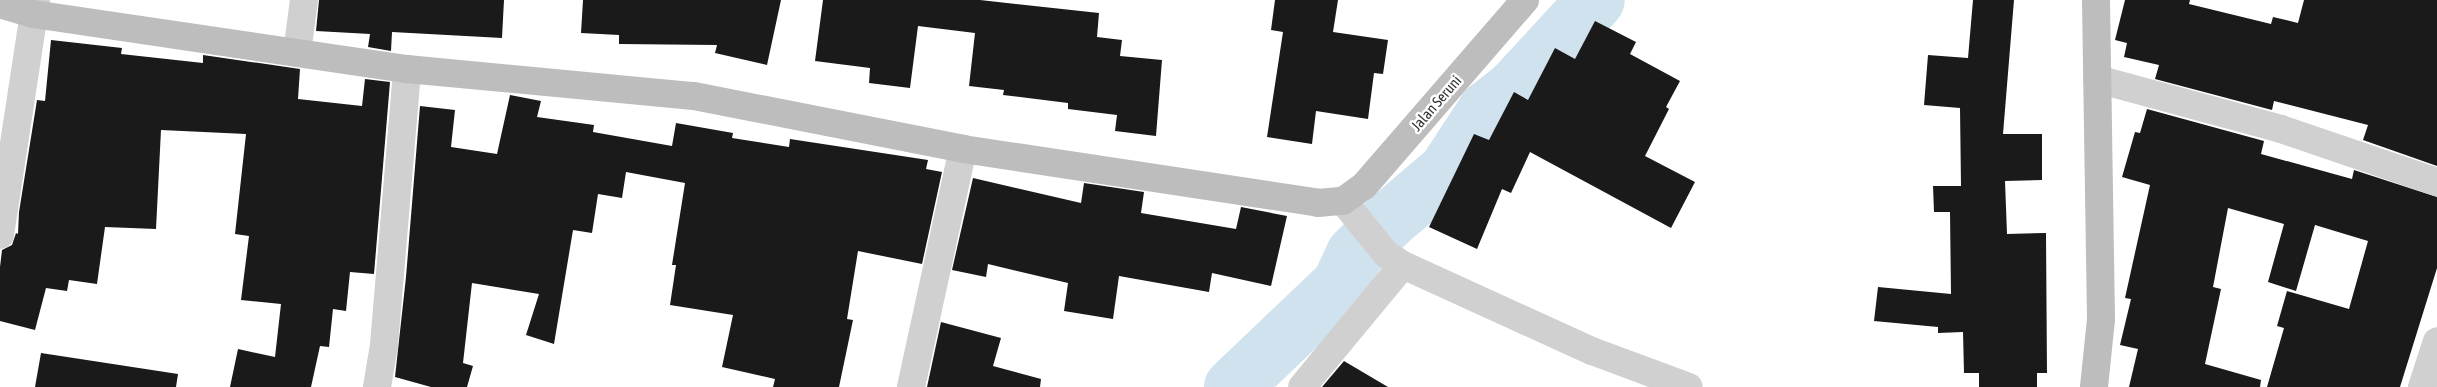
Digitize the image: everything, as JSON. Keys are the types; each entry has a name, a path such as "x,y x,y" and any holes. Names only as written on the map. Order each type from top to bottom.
{"street":[{"path":"297,53 304,0"},
{"name":"Jalan Seruni","path":"1343,201 1364,186 1525,0"},
{"path":"2094,387 2101,319 2096,0"},
{"path":"0,4 34,7 297,53 407,69 694,96 963,149 1318,203 1343,201 1394,260 1592,351 1689,387"},
{"path":"0,236 34,7"},
{"path":"377,387 384,345 407,69"},
{"path":"2097,79 2282,129 2437,182"},
{"path":"911,387 963,149"},
{"path":"1302,387 1394,260"},
{"path":"2422,387 2437,342"}],"building":[{"path":"319,0 504,0 502,38 392,32 391,51 368,47 370,34 316,31"},
{"path":"583,0 781,0 767,65 715,53 717,45 619,44 619,35 581,33"},
{"path":"823,0 980,0 1099,13 1097,37 1122,40 1120,56 1162,60 1156,136 1115,131 1117,115 1068,109 1068,103 1003,95 1004,90 969,86 975,33 918,26 910,88 869,83 870,68 815,61"},
{"path":"1275,0 1338,0 1333,32 1388,40 1383,74 1374,73 1368,119 1316,111 1312,144 1267,137 1283,32 1271,30"},
{"path":"1973,0 2014,0 2003,134 2042,134 2042,180 2005,181 2007,234 2046,233 2047,373 2037,373 2037,387 1979,387 1979,373 1964,373 1963,332 1938,333 1938,327 1874,321 1878,287 1951,294 1950,212 1934,212 1933,186 1961,186 1960,108 1924,105 1928,55 1968,58"},
{"path":"2125,0 2190,0 2189,4 2271,24 2273,17 2298,23 2304,0 2437,0 2437,166 2363,140 2368,125 2274,101 2272,110 2155,79 2159,65 2124,57 2127,43 2115,40"},
{"path":"1595,21 1636,42 1630,54 1680,81 1666,107 1669,109 1645,156 1695,182 1671,228 1530,152 1511,193 1502,189 1477,249 1429,227 1474,134 1489,140 1514,92 1528,100 1555,48 1575,59"},
{"path":"51,40 122,48 121,54 203,63 203,55 300,69 298,99 362,106 365,79 390,82 374,274 350,272 346,311 333,309 329,347 320,346 311,387 230,387 238,349 275,357 281,304 241,300 249,236 235,234 246,134 161,130 156,229 105,227 97,284 69,280 67,291 46,288 35,330 0,321 0,267 2,250 12,245 16,233 18,234 19,212 37,100 45,101"},
{"path":"510,95 541,101 537,117 594,125 593,132 672,146 676,123 733,133 732,138 789,147 790,139 928,160 926,169 942,172 922,264 858,251 847,319 853,320 839,387 773,387 775,379 722,367 733,315 670,305 676,265 672,265 685,183 626,172 622,198 598,194 592,233 573,230 554,344 526,335 539,294 472,283 463,363 473,366 467,387 431,387 395,377 406,277 420,106 455,110 451,147 497,154"},
{"path":"2147,109 2264,141 2261,154 2352,179 2354,170 2437,197 2437,268 2400,387 2267,387 2284,328 2277,326 2287,291 2349,309 2368,241 2315,225 2296,291 2268,282 2284,224 2228,208 2213,287 2221,289 2205,364 2261,380 2260,387 2129,387 2138,349 2120,345 2131,299 2125,298 2150,185 2122,177 2135,132 2140,133"},
{"path":"973,178 1081,203 1084,183 1144,192 1141,213 1236,229 1241,207 1287,216 1271,286 1212,273 1209,292 1119,276 1113,319 1064,311 1068,283 988,264 986,277 952,270"},
{"path":"941,322 1001,338 993,366 1041,379 1040,387 927,387"},
{"path":"41,353 178,374 176,387 35,387"},
{"path":"1344,361 1388,387 1322,387"}],"waterway":[{"path":"1233,387 1341,284 1355,254 1386,223 1447,171 1487,110 1513,90 1596,0"}]}
